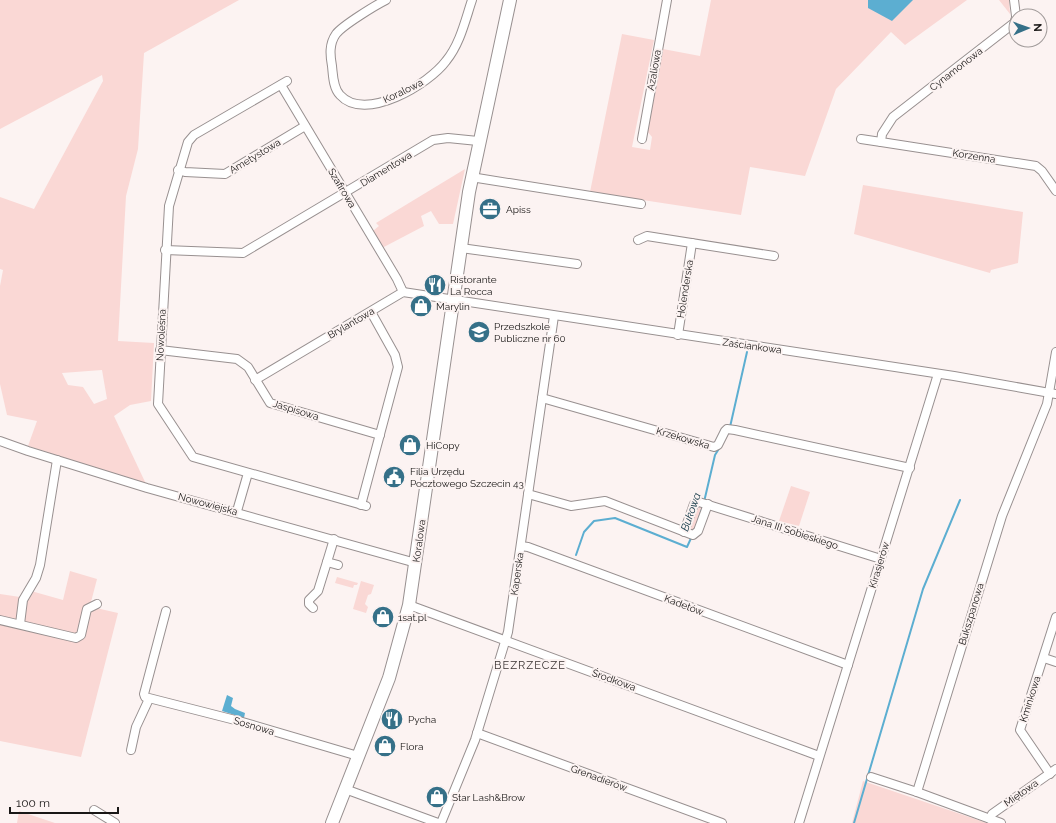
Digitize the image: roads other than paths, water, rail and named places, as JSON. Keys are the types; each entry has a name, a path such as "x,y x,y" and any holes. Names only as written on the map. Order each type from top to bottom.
{"street":[{"name":"Koralowa","path":"386,0 341,30 332,44 330,54 336,89 340,95 351,102 368,105 383,102 414,88 436,73 452,53 460,37 472,0"},
{"name":"Koralowa","path":"332,823 391,672 409,605 471,178 510,0"},
{"name":"Azaliowa","path":"642,139 667,0"},
{"name":"Cynamonowa","path":"881,142 882,134 893,117 1008,29"},
{"name":"Szafirowa","path":"284,83 305,126 397,279 402,292"},
{"name":"Nowoleśna","path":"284,83 194,135 188,142 178,170 169,206 158,404 190,455 196,458 363,506 380,435"},
{"name":"Ametystowa","path":"178,170 185,172 225,174 305,126"},
{"name":"Diamentowa","path":"166,250 243,253 433,140 448,138 478,141"},
{"name":"Korzenna","path":"861,139 1036,166 1042,171 1056,191"},
{"path":"471,178 641,204"},
{"path":"638,240 647,236 774,256"},
{"name":"Holenderska","path":"678,335 692,243"},
{"path":"461,248 577,264"},
{"path":"402,292 453,300"},
{"name":"Brylantowa","path":"256,380 402,292"},
{"name":"Zaściankowa","path":"453,300 1053,393"},
{"path":"371,312 398,363 397,374 380,435"},
{"name":"Kaperska","path":"440,823 477,733 506,640 554,316"},
{"name":"Jaspisowa","path":"160,350 230,357 246,365 270,403 380,435"},
{"name":"Bukszpanowa","path":"917,792 1002,516 1053,393 1056,352"},
{"name":"Kirasjerów","path":"799,823 938,374"},
{"name":"Krzekowska","path":"542,398 714,447 718,445 727,429 910,468"},
{"name":"Nowowiejska","path":"0,441 147,488 416,563"},
{"path":"20,624 23,600 36,578 40,565 57,460"},
{"path":"237,512 248,473"},
{"path":"528,494 537,495 571,506 605,501 684,532 693,535 696,534 708,504 699,502 694,504 684,532"},
{"name":"Jana III Sobieskiego","path":"708,504 881,559"},
{"path":"313,608 309,604 309,600 318,591 334,539"},
{"name":"Kadetów","path":"521,546 528,547 848,665"},
{"path":"327,562 338,565"},
{"path":"0,620 76,638 81,635 87,609 97,604"},
{"name":"Środkowa","path":"409,605 820,756"},
{"path":"131,750 136,727 149,699 145,697 144,694 166,610"},
{"name":"Kminkowa","path":"1053,772 1020,730 1056,617"},
{"path":"1044,658 1056,662"},
{"name":"Sosnowa","path":"149,699 239,721 358,756"},
{"name":"Grenadierów","path":"477,733 722,823"},
{"name":"Miętowa","path":"990,819 992,814 1053,772"},
{"path":"871,777 917,792 1001,823"},
{"path":"346,789 440,823"},
{"path":"94,810 115,823"}],"water":[{"path":"868,0 913,0 892,21 868,8"},
{"path":"227,695 233,698 231,706 245,713 244,718 222,711"}],"waterway":[{"name":"Bukowa","path":"730,427 747,352"},
{"name":"Bukowa","path":"704,502 715,455 720,447"},
{"path":"854,823 923,589 960,500"},
{"name":"Bukowa","path":"698,521 703,506"},
{"name":"Bukowa","path":"576,555 584,532 594,521 615,518 687,547 692,536"}],"place":[{"name":"Apiss","path":"490,209"},
{"name":"Ristorante La Rocca","path":"435,285"},
{"name":"Marylin","path":"421,306"},
{"name":"Przedszkole Publiczne nr 60","path":"479,332"},
{"name":"HiCopy","path":"410,445"},
{"name":"Filia Urzędu Pocztowego Szczecin 43","path":"394,477"},
{"name":"1sat.pl","path":"383,617"},
{"name":"Pycha","path":"392,719"},
{"name":"Flora","path":"385,746"},
{"name":"Star Lash&Brow","path":"437,797"}],"district":[{"name":"BEZRZECZE","path":"530,665"}]}
